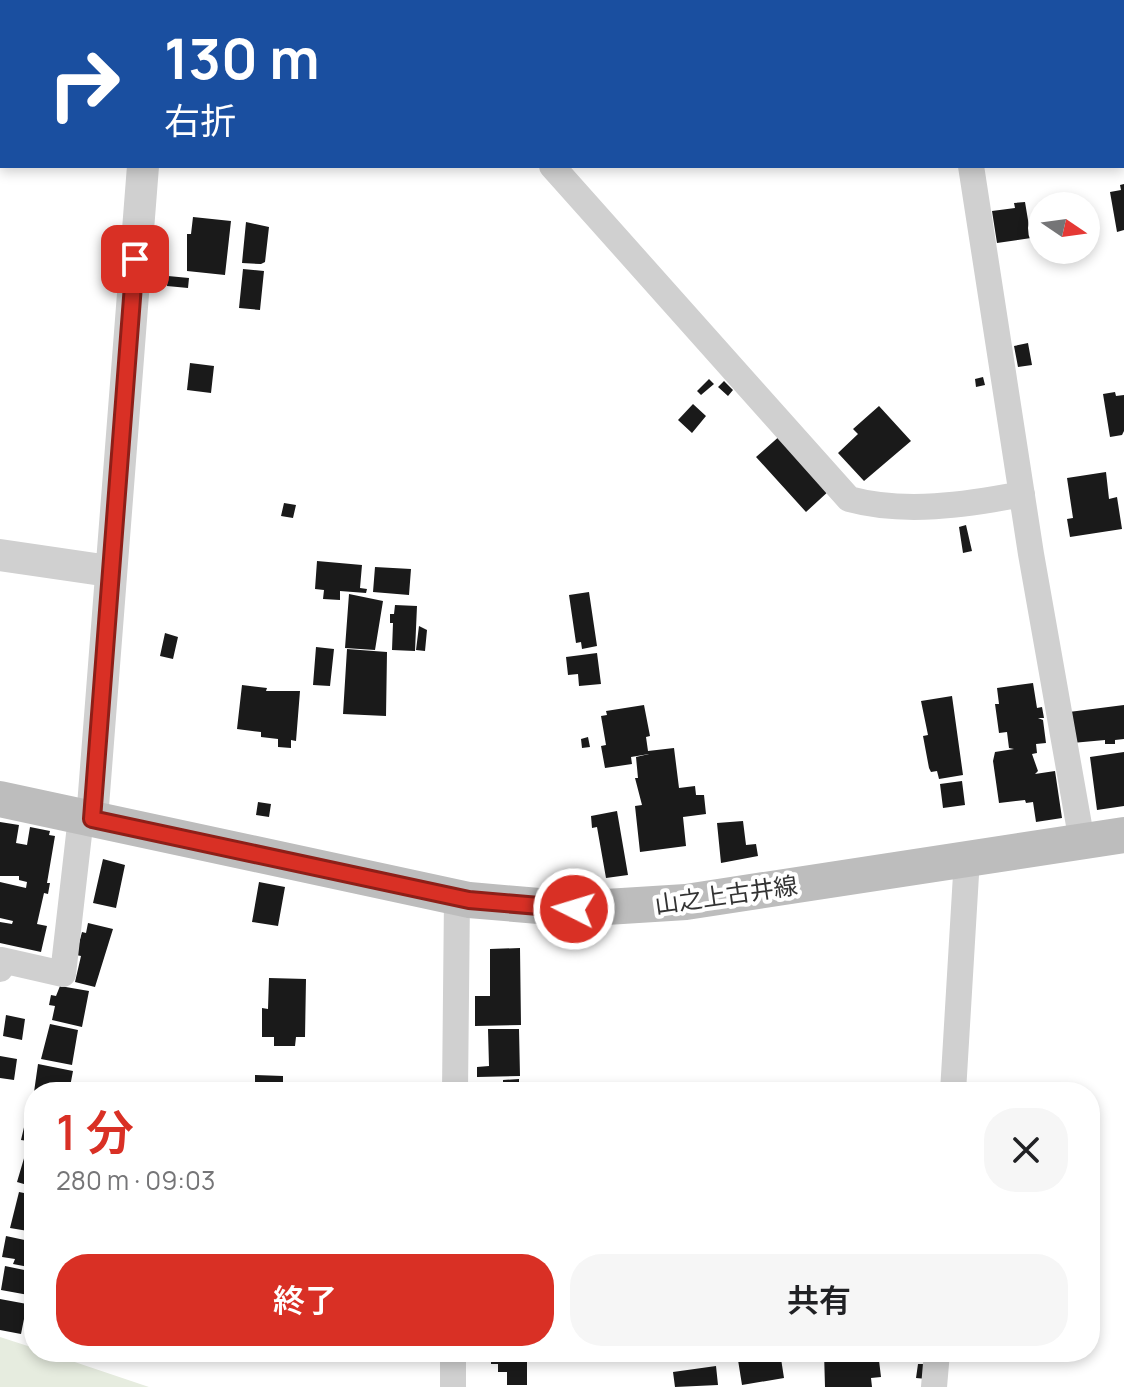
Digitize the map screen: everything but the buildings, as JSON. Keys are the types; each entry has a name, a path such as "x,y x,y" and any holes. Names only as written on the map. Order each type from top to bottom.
{"main road":[{"name":"山之上古井線","path":"0,799 457,898 574,909 686,902 1124,835"}],"street":[{"path":"0,969 1,960 63,974 87,818 143,168"},
{"path":"554,168 849,499 882,508 981,502 1022,494"},
{"path":"971,168 1022,494 1082,842"},
{"path":"0,555 109,571"},
{"path":"954,1082 967,858"},
{"path":"455,1082 457,898"},
{"path":"453,1362 453,1387"},
{"path":"934,1387 936,1362"}],"shaded area":[{"path":"0,1337 24,1345 24,1362 75,1362 149,1387 0,1387"}],"route":[{"path":"135,259 92,819 469,900 574,909"}]}
